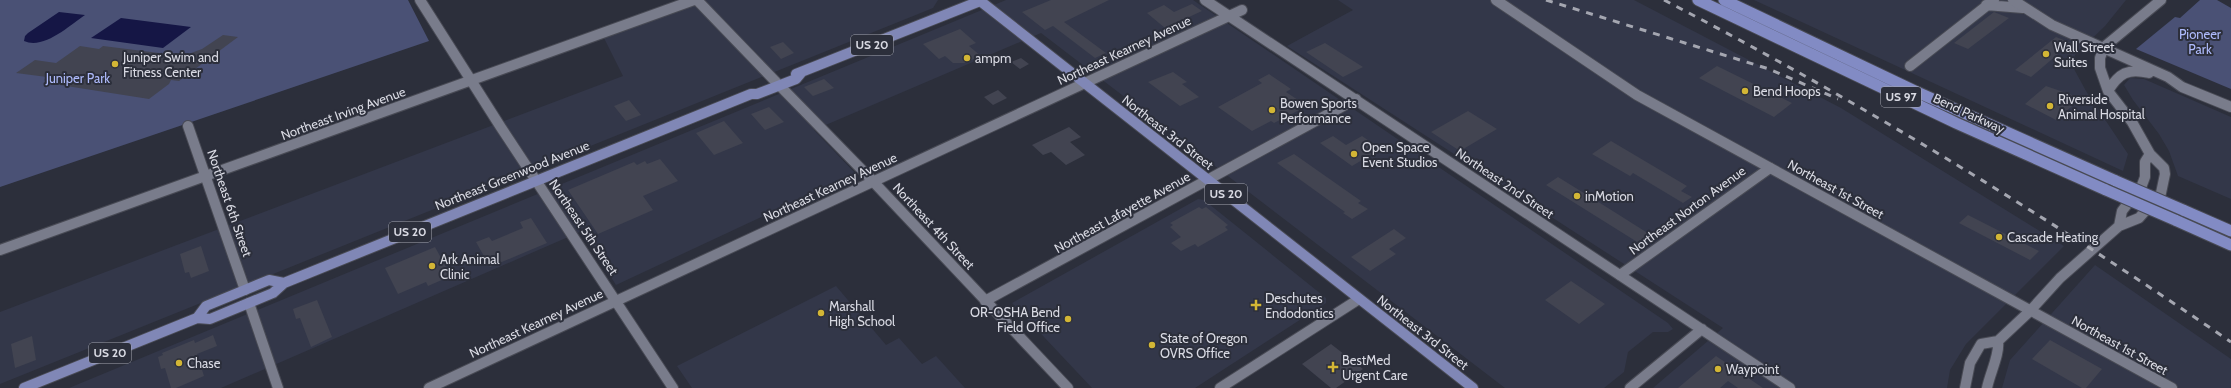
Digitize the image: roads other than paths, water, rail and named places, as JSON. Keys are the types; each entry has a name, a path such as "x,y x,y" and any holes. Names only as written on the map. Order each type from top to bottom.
{"highway":[{"name":"Bend Parkway","path":"1698,0 1956,123 2231,246"},
{"name":"Bend Parkway","path":"1724,0 1917,92 2231,231"}],"main road":[{"name":"Northeast Greenwood Avenue","path":"24,388 197,318 210,319 273,293 284,283 751,94 757,94 777,84 796,79 801,74 981,0"},
{"name":"Northeast 3rd Street","path":"981,0 1473,388"},
{"name":"Northeast Greenwood Avenue","path":"197,318 206,306 269,280 284,283"}],"street":[{"name":"Northeast 5th Street","path":"420,0 673,388"},
{"name":"Northeast Irving Avenue","path":"0,250 694,0"},
{"name":"Northeast 4th Street","path":"697,0 777,84 874,182 985,302 1068,388"},
{"name":"Northeast 2nd Street","path":"1205,0 1790,388"},
{"name":"Northeast 1st Street","path":"1496,0 1637,95 2172,388"},
{"path":"2013,0 2023,8 2052,25 2104,47 2168,78 2182,87 2231,108"},
{"path":"1965,388 1970,363 1982,344 1998,340 2030,311 2060,278 2119,226 2139,218 2155,202 2161,193 2165,174 2164,168 2150,154 2132,122 2108,91 2100,68 2100,58 2104,47 2109,41 2161,0"},
{"path":"1910,66 1990,2 2023,8"},
{"name":"Northeast Kearney Avenue","path":"429,388 1242,10"},
{"path":"2108,91 2115,79 2125,71 2133,70 2184,82 2231,101"},
{"name":"Northeast Lafayette Avenue","path":"985,302 1356,99"},
{"name":"Northeast 6th Street","path":"188,126 245,290"},
{"path":"2119,226 2122,211 2142,185 2145,177 2145,162 2150,154"},
{"name":"Northeast Norton Avenue","path":"1620,275 1770,168"},
{"path":"1220,388 1359,299"},
{"path":"249,303 278,388"},
{"path":"1630,388 1702,329"},
{"path":"1987,388 1990,371 1999,350 1998,340"}],"railway":[{"path":"1546,0 1769,69 1838,99"},
{"path":"1664,0 1810,79 1953,162 2093,250 2231,342"}],"place":[{"name":"Wall Street Suites","path":"2046,54"},
{"name":"ampm","path":"967,58"},
{"name":"Juniper Swim and Fitness Center","path":"115,64"},
{"name":"Bend Hoops","path":"1745,91"},
{"name":"Riverside Animal Hospital","path":"2050,106"},
{"name":"Bowen Sports Performance","path":"1272,110"},
{"name":"Open Space Event Studios","path":"1354,154"},
{"name":"inMotion","path":"1577,196"},
{"name":"Cascade Heating","path":"1999,237"},
{"name":"Ark Animal Clinic","path":"432,266"},
{"name":"Deschutes Endodontics","path":"1256,305"},
{"name":"Marshall High School","path":"821,313"},
{"name":"OR-OSHA Bend Field Office","path":"1068,319"},
{"name":"State of Oregon OVRS Office","path":"1152,345"},
{"name":"Chase","path":"179,363"},
{"name":"BestMed Urgent Care","path":"1333,367"},
{"name":"Waypoint","path":"1718,369"}],"park label":[{"name":"Pioneer Park","path":"2200,42"},
{"name":"Juniper Park","path":"78,78"}]}
